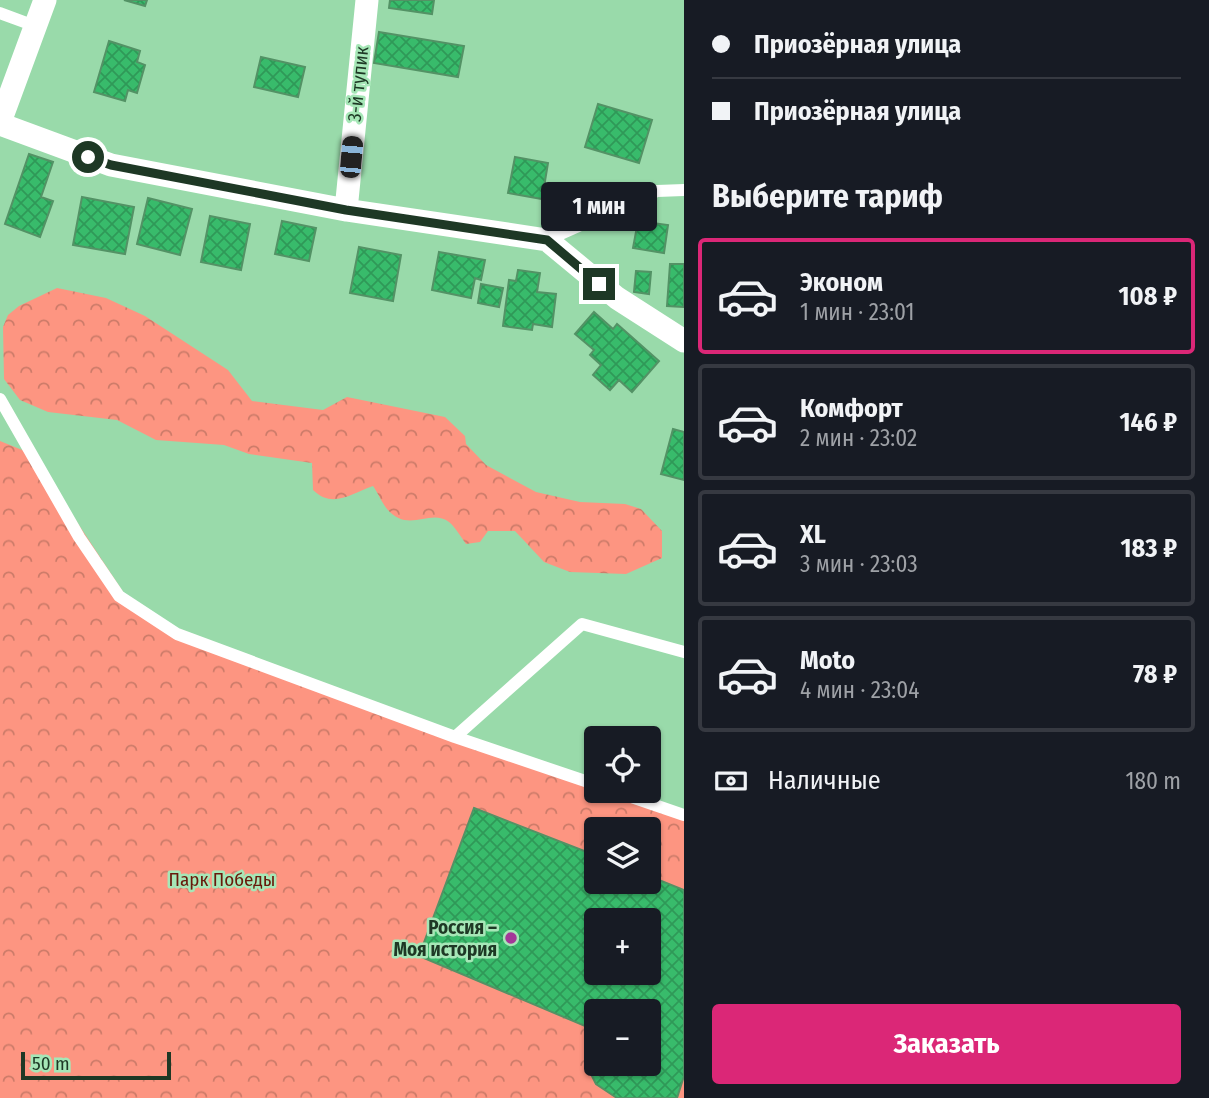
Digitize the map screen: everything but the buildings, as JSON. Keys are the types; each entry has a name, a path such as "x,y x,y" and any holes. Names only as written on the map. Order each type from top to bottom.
{"street":[{"path":"45,0 0,123 111,165 346,210 547,240 617,298 684,341"},
{"name":"3-й тупик","path":"346,210 367,0"}],"lane":[{"path":"0,13 35,26"},
{"path":"547,240 657,191 684,191"},
{"path":"0,399 72,526 119,596 177,634 455,737 584,781"},
{"path":"455,737 582,624 684,652"},
{"path":"649,803 684,815"}],"green space":[{"path":"57,288 106,298 145,316 228,370 252,401 323,410 347,397 445,417 465,436 466,444 486,465 536,492 580,502 625,504 641,509 662,531 662,558 626,574 570,572 544,562 515,531 488,531 480,542 466,544 451,524 442,518 403,520 385,507 373,486 342,498 328,499 320,496 313,490 312,463 249,454 224,445 156,440 117,420 48,412 20,400 4,379 3,327 8,315 19,306"},
{"name":"Парк Победы","path":"0,441 32,454 137,613 584,781 584,803 642,803 684,819 684,1098 0,1098"}],"place":[{"name":"Россия – Моя история","path":"511,938"}],"route":[{"path":"88,157 111,165 346,210 547,240 599,284"}]}
